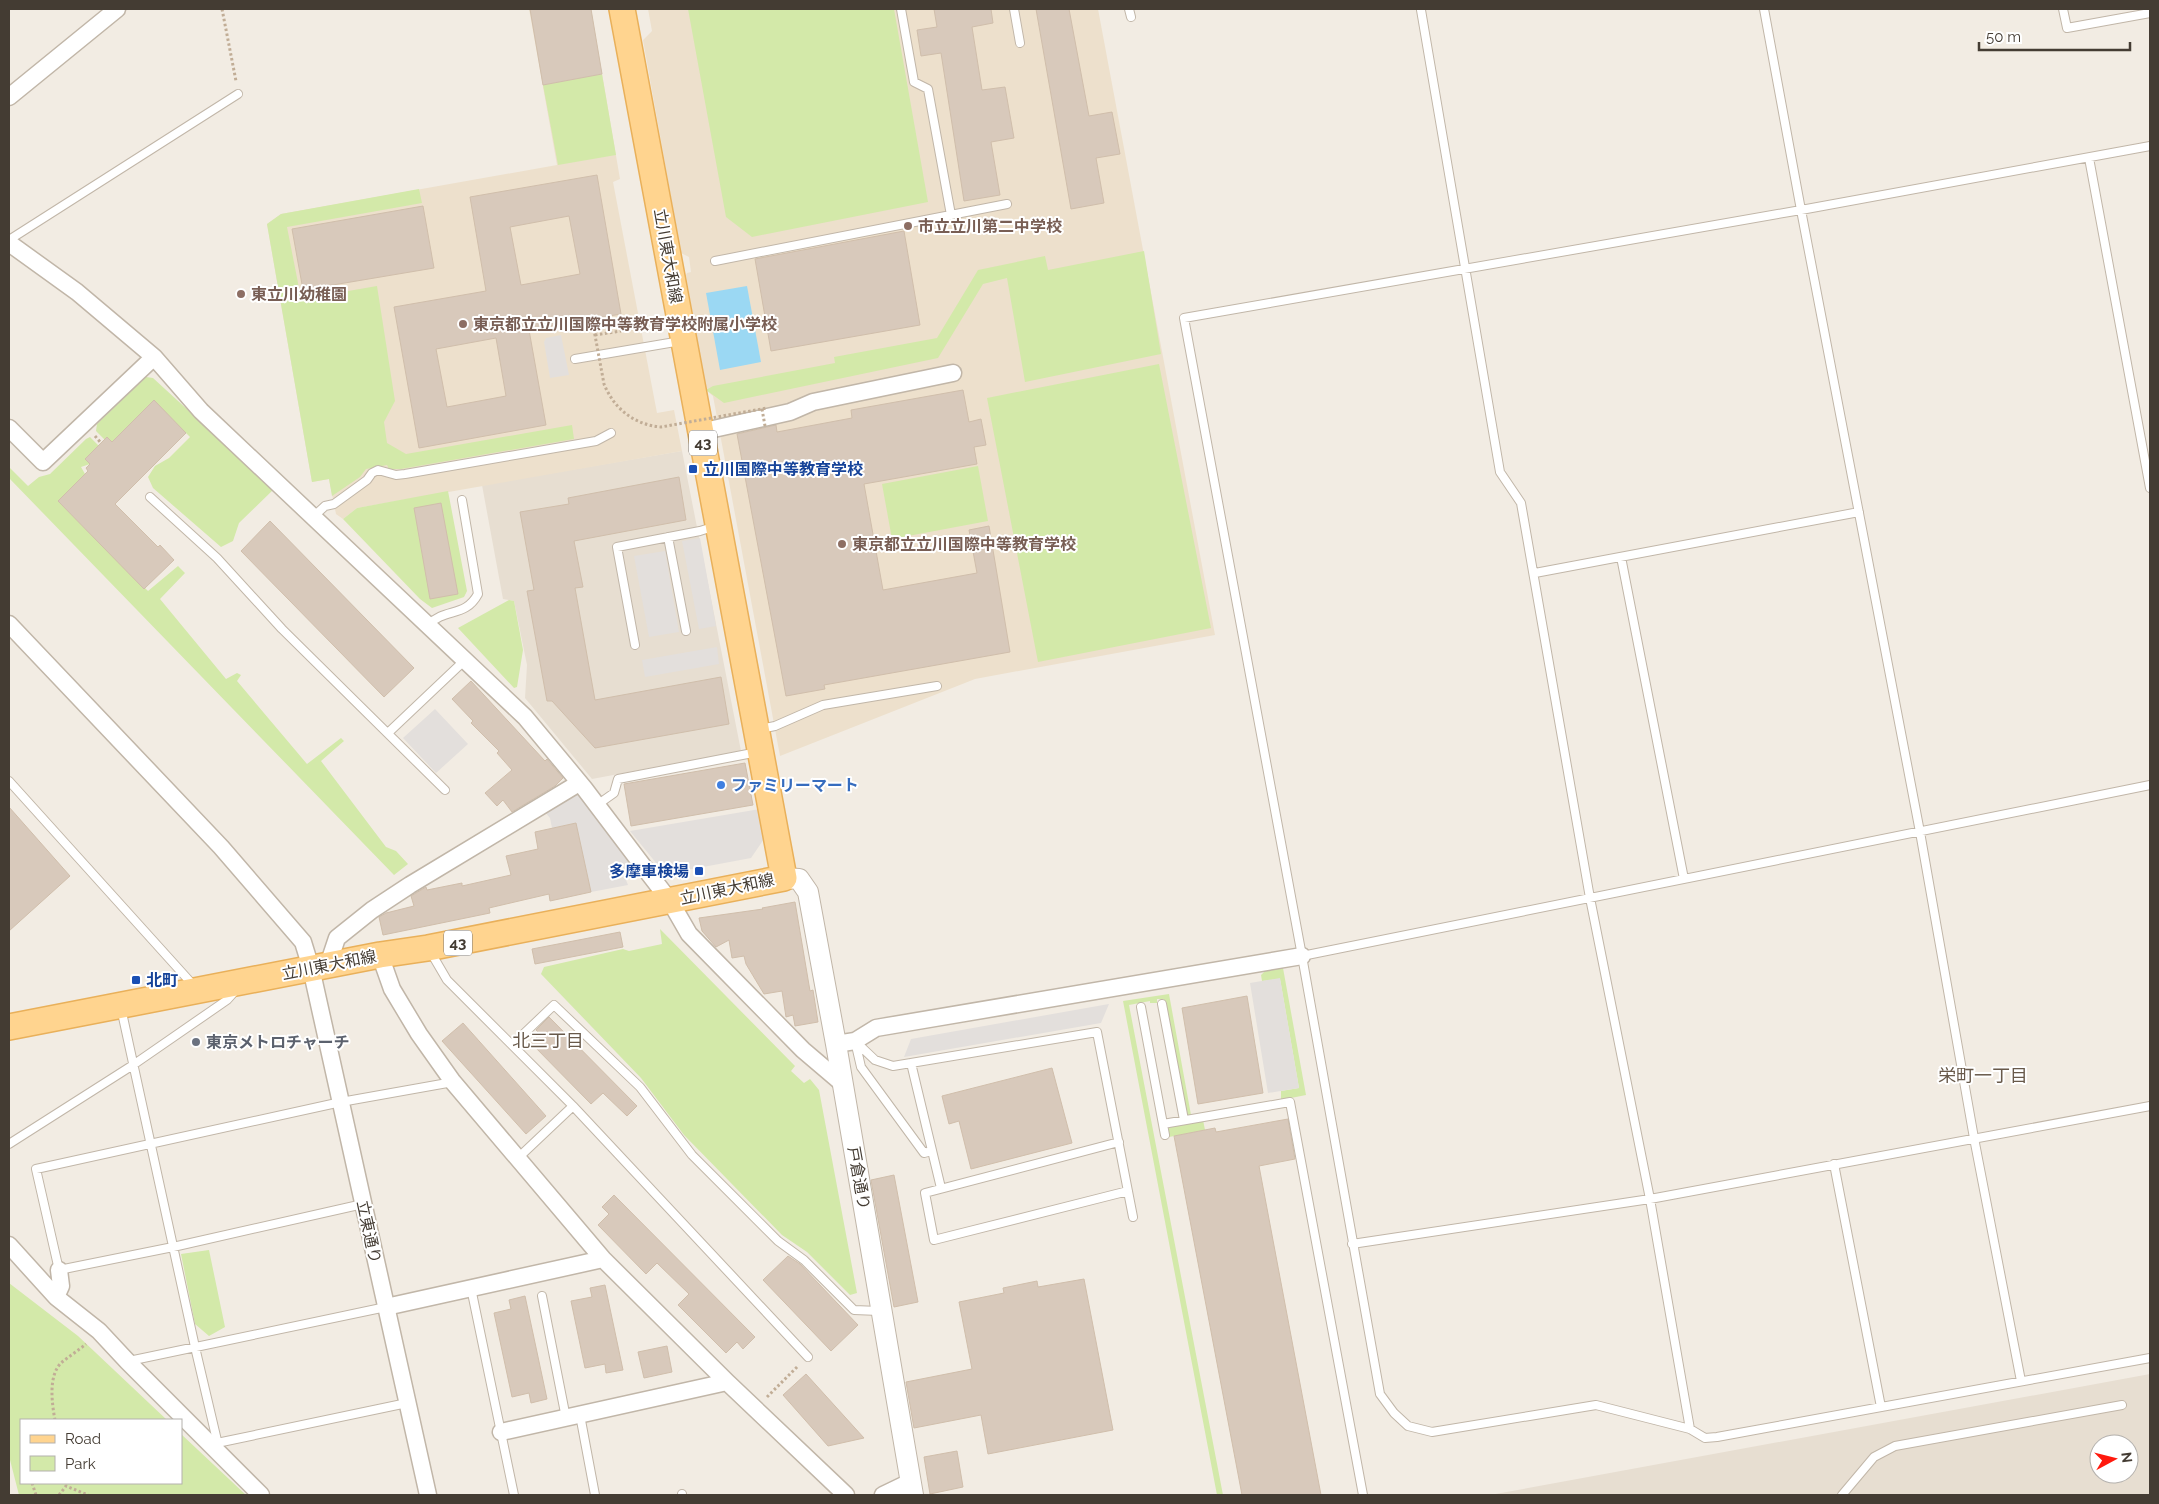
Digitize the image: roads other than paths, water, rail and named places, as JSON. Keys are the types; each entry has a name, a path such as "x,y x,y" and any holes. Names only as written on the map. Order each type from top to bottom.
{"main road":[{"name":"立川東大和線","path":"9,1027 380,955 428,948 784,878 622,9"}],"street":[{"path":"9,97 117,9"},
{"path":"9,242 77,292 154,357 201,412 524,717 597,805 670,901 689,934 803,1050 843,1084"},
{"path":"9,428 43,462 154,357"},
{"path":"700,432 790,412 812,402 953,374"},
{"name":"立東通り","path":"9,624 221,847 303,942 320,967 341,1102 428,1495"},
{"path":"320,967 337,938 372,910 579,783"},
{"name":"戸倉通り","path":"784,878 799,879 808,892 846,1042 843,1084 911,1489"},
{"path":"380,955 392,988 419,1034 453,1082 603,1259 727,1382 846,1495"},
{"path":"846,1042 876,1028 1302,956"},
{"path":"9,1244 56,1297 99,1331 127,1361 219,1449 261,1495"},
{"path":"386,1307 603,1259"},
{"path":"56,1297 61,1286 59,1270"},
{"path":"501,1432 727,1382"},
{"path":"883,1495 911,1489"}],"lane":[{"path":"901,9 914,82 928,89 951,216"},
{"path":"1014,9 1020,43"},
{"path":"1129,9 1131,17"},
{"path":"1764,9 1920,832 1974,1138 2021,1381"},
{"path":"2063,9 2067,28 2150,13"},
{"path":"1421,10 1500,472 1521,503 1535,573 1590,898 1650,1199 1690,1429"},
{"path":"9,242 238,94"},
{"path":"2150,146 1466,270 1184,318 1302,956 1380,1394 1394,1413 1408,1426 1432,1432 1596,1405 1690,1429 1705,1438 2150,1358"},
{"path":"2089,158 2150,488"},
{"path":"715,261 1007,204"},
{"path":"575,360 684,341"},
{"path":"313,517 325,506 334,504 378,470 396,475 405,474 596,441 611,433"},
{"path":"150,497 217,558 282,629 389,732 445,790"},
{"path":"428,625 435,618 467,608 478,594 462,500"},
{"path":"1535,573 1859,512"},
{"path":"635,645 617,547 718,526"},
{"path":"668,537 686,631"},
{"path":"1621,557 1684,879"},
{"path":"389,732 465,660"},
{"path":"597,805 614,793 618,779 758,741 775,726 823,705 937,686"},
{"path":"9,781 197,990"},
{"path":"1302,956 2150,785"},
{"path":"428,948 447,980 573,1106 808,1357"},
{"path":"9,1144 133,1065 227,1000 243,982"},
{"path":"1162,1004 1184,1120"},
{"path":"121,1005 219,1449 407,1403"},
{"path":"512,1044 554,1005 640,1087 692,1155 778,1240 804,1260 854,1310 882,1311"},
{"path":"1141,1006 1165,1136"},
{"path":"846,1042 875,1060 893,1066 1097,1032 1133,1217"},
{"path":"846,1042 861,1066 924,1153 932,1151"},
{"path":"911,1063 941,1188"},
{"path":"363,1204 173,1247 59,1270 36,1169 341,1102 453,1082"},
{"path":"1163,1124 1290,1102 1363,1495"},
{"path":"518,1158 573,1106"},
{"path":"1352,1244 1650,1199 2150,1106"},
{"path":"1119,1142 924,1193 934,1240 1128,1191"},
{"path":"1834,1164 1881,1407"},
{"path":"471,1288 514,1495"},
{"path":"542,1296 595,1495"},
{"path":"127,1361 386,1307"},
{"path":"1842,1495 1874,1457 1895,1446 2122,1405"}],"water":[{"path":"747,286 761,362 720,370 706,293"}],"place":[{"name":"市立立川第二中学校","path":"908,226"},
{"name":"東立川幼稚園","path":"241,294"},
{"name":"東京都立立川国際中等教育学校附属小学校","path":"463,324"},
{"name":"立川国際中等教育学校","path":"693,469"},
{"name":"東京都立立川国際中等教育学校","path":"842,544"},
{"name":"ファミリーマート","path":"721,785"},
{"name":"多摩車検場","path":"699,871"},
{"name":"北町","path":"136,980"},
{"name":"東京メトロチャーチ","path":"196,1042"}],"district":[{"name":"北三丁目","path":"548,1040"},
{"name":"栄町一丁目","path":"1983,1075"}]}
